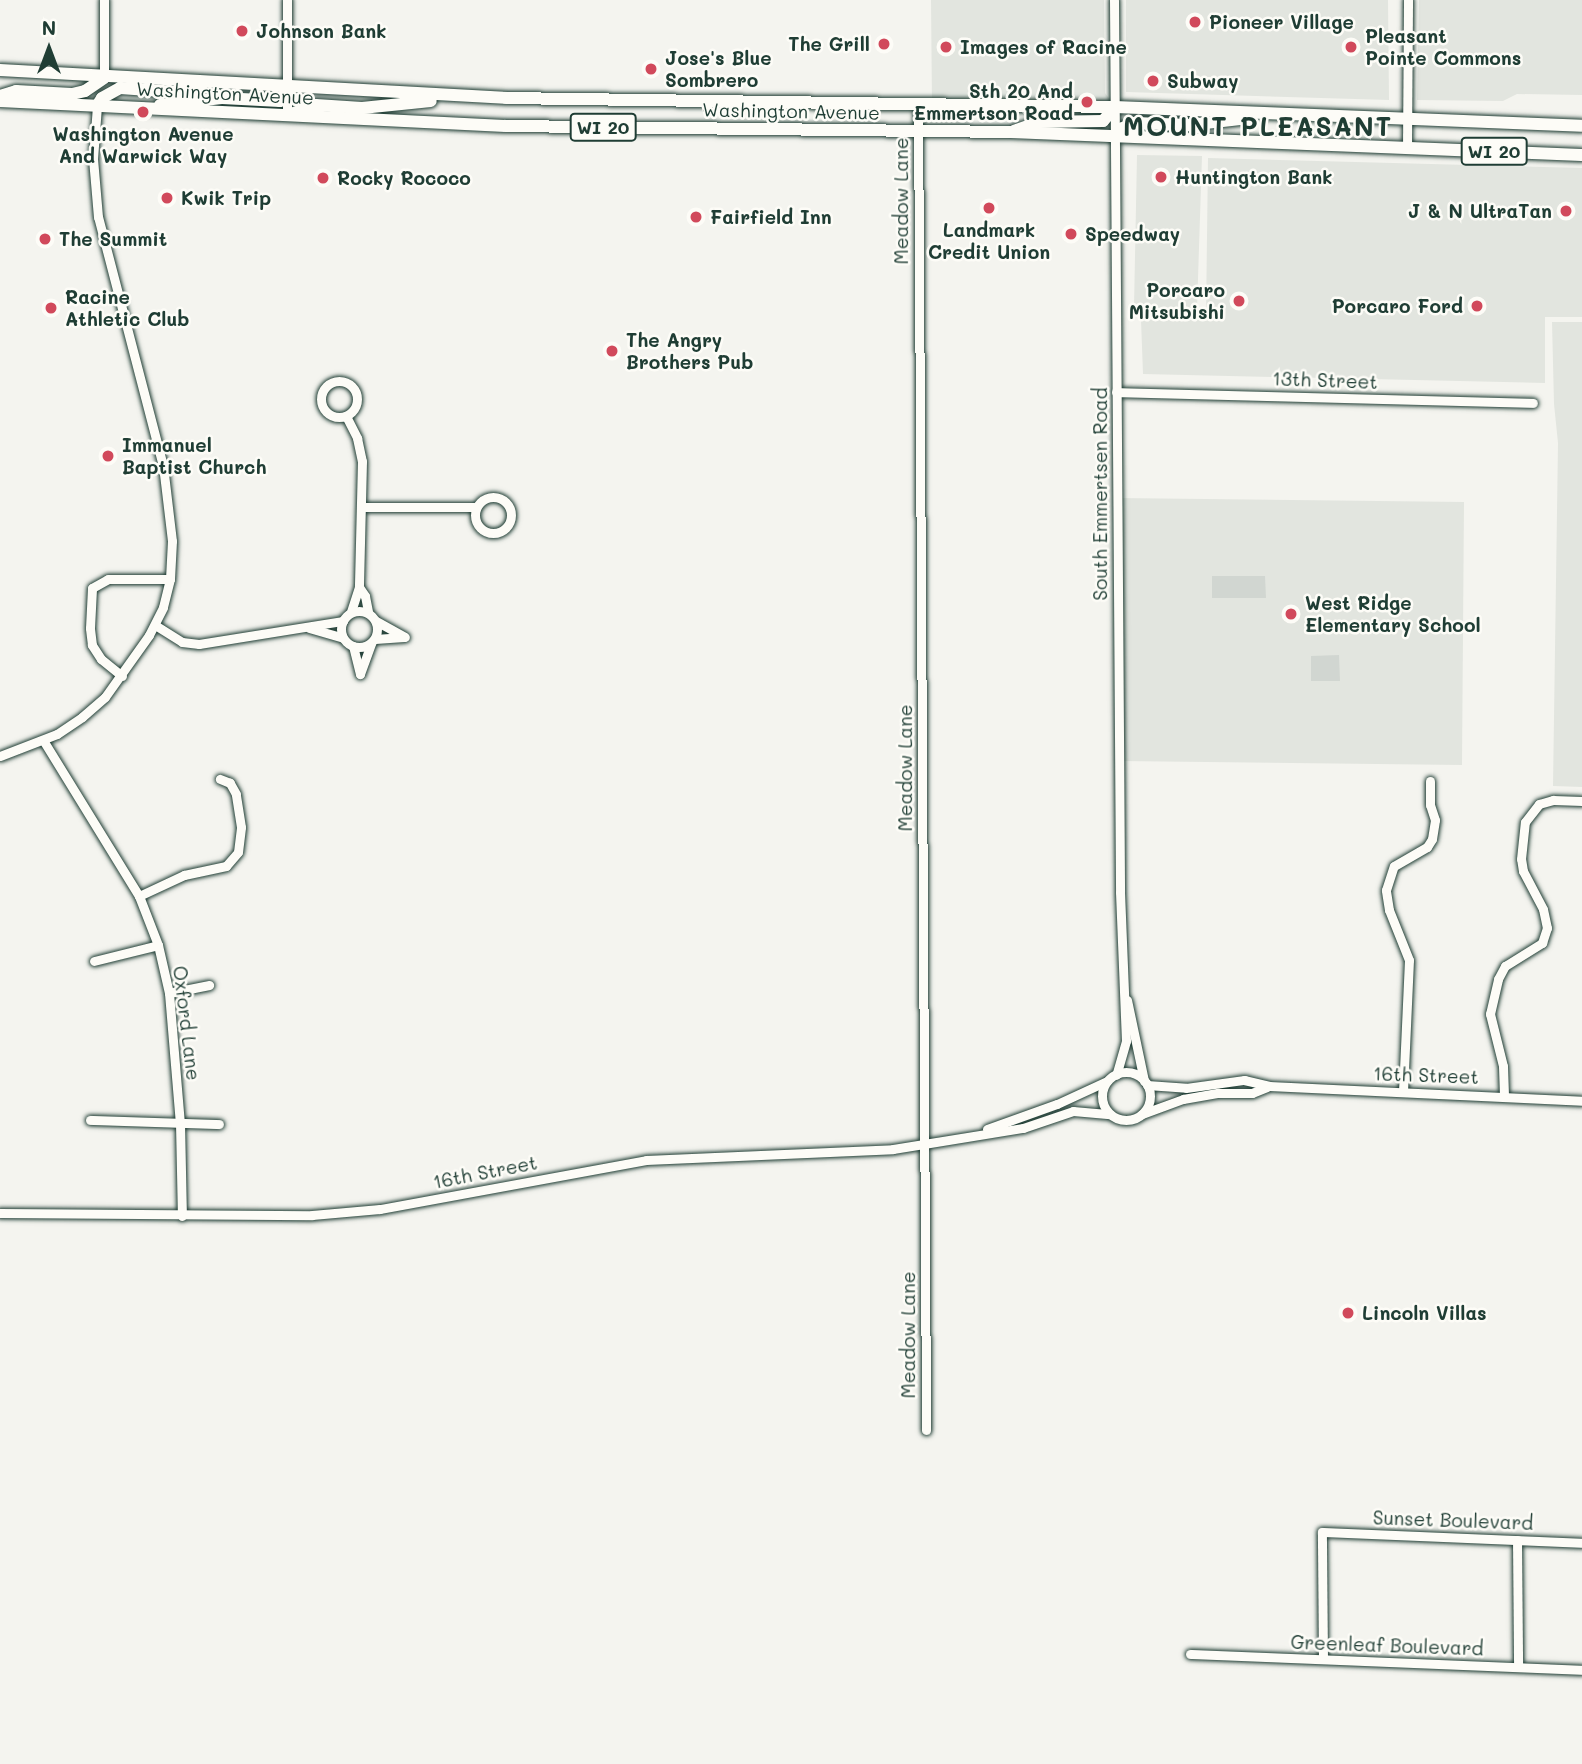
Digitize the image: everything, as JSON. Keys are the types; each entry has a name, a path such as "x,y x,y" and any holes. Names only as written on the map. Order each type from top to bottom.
{"main road":[{"name":"Washington Avenue","path":"0,70 466,97 1115,107 1582,126"},
{"path":"0,98 16,91 72,94 85,91 104,78"},
{"path":"97,106 102,98 120,88 188,91 207,84"},
{"path":"145,108 207,99 274,102 283,99 288,88"},
{"path":"288,115 316,105 377,107 466,97"},
{"name":"Washington Avenue","path":"0,98 97,106 506,125 919,133 1011,132 1582,155"},
{"path":"1011,132 1039,122 1103,121 1115,107"},
{"path":"1115,135 1120,129 1135,123 1207,124 1272,114"}],"street":[{"path":"104,0 104,78"},
{"path":"287,0 288,115"},
{"name":"South Emmertsen Road","path":"1113,1077 1126,1041 1123,988 1116,392 1114,0"},
{"path":"1407,147 1408,0"},
{"path":"0,756 43,740 82,718 122,676 155,625 170,579 172,541 163,466 98,217 93,159 97,106"},
{"name":"Meadow Lane","path":"918,106 926,1430"},
{"path":"331,382 344,382 354,389 357,401 346,416 329,415 322,407 322,390 331,382"},
{"name":"13th Street","path":"1116,392 1534,404"},
{"path":"155,625 170,636 191,643 343,621 351,612 359,587 362,507 362,461 357,438 346,416"},
{"path":"362,507 476,507 490,497 501,499 509,507 510,524 500,532 488,533 475,520 476,507"},
{"path":"122,676 101,659 93,645 90,628 92,588 108,579 170,579"},
{"path":"353,646 405,637 376,621 368,612 365,596 359,587"},
{"path":"351,612 368,612"},
{"path":"343,621 343,638"},
{"path":"309,628 343,638 353,646 360,674 373,641 376,621"},
{"name":"Oxford Lane","path":"43,740 139,896 158,945 169,993 180,1123 182,1216"},
{"path":"139,896 184,875 226,866 238,852 241,827 236,794 230,783 220,779"},
{"path":"1403,1092 1409,960 1389,910 1386,890 1394,866 1427,847 1432,839 1435,820 1430,805 1430,781"},
{"path":"1504,1095 1503,1066 1490,1014 1498,979 1505,967 1542,943 1546,928 1543,909 1523,871 1521,859 1525,822 1539,804 1553,800 1582,801"},
{"path":"94,961 158,945"},
{"path":"169,993 209,985"},
{"name":"South Emmertsen Road","path":"1123,988 1146,1083"},
{"name":"16th Street","path":"975,1133 1057,1104 1113,1077 1131,1073 1146,1083 1186,1088 1244,1080 1269,1086 1504,1095 1582,1101"},
{"path":"1110,1114 1103,1100 1113,1077"},
{"path":"1142,1114 1149,1103 1146,1083"},
{"name":"16th Street","path":"0,1213 312,1215 371,1210 646,1160 868,1150 925,1144 975,1133 1023,1128 1073,1111 1110,1114 1125,1120 1182,1099 1218,1093 1252,1093 1269,1086"},
{"path":"90,1120 219,1124"},
{"name":"Sunset Boulevard","path":"1323,1660 1322,1532 1582,1544"},
{"path":"1517,1540 1518,1667"},
{"name":"Greenleaf Boulevard","path":"1190,1654 1582,1670"}],"shaded area":[{"path":"931,0 1104,0 1105,93 1115,107 932,106"},
{"path":"1126,0 1388,0 1389,100 1126,92"},
{"path":"1419,0 1582,0 1582,95 1517,94 1503,101 1417,100"},
{"path":"1137,155 1202,156 1197,309 1134,307"},
{"path":"1208,158 1582,168 1582,317 1545,317 1545,383 1143,374 1141,320 1206,316"},
{"path":"1552,322 1582,322 1582,787 1553,786 1558,443"},
{"name":"West Ridge Elementary School","path":"1117,498 1464,502 1462,765 1119,761"},
{"path":"1212,576 1265,576 1266,598 1212,598"},
{"path":"1339,655 1340,681 1311,681 1311,656"}],"place":[{"name":"Pioneer Village","path":"1195,22"},
{"name":"Johnson Bank","path":"242,31"},
{"name":"The Grill","path":"884,44"},
{"name":"Images of Racine","path":"946,47"},
{"name":"Pleasant Pointe Commons","path":"1351,47"},
{"name":"Jose's Blue Sombrero","path":"651,69"},
{"name":"Subway","path":"1153,81"},
{"name":"Sth 20 And Emmertson Road","path":"1087,102"},
{"name":"Washington Avenue And Warwick Way","path":"143,112"},
{"name":"Huntington Bank","path":"1161,177"},
{"name":"Rocky Rococo","path":"323,178"},
{"name":"Kwik Trip","path":"167,198"},
{"name":"Landmark Credit Union","path":"989,208"},
{"name":"J & N UltraTan","path":"1566,211"},
{"name":"Fairfield Inn","path":"696,217"},
{"name":"Speedway","path":"1071,234"},
{"name":"The Summit","path":"45,239"},
{"name":"Porcaro Mitsubishi","path":"1239,301"},
{"name":"Porcaro Ford","path":"1477,306"},
{"name":"Racine Athletic Club","path":"51,308"},
{"name":"The Angry Brothers Pub","path":"612,351"},
{"name":"Immanuel Baptist Church","path":"108,456"},
{"name":"West Ridge Elementary School","path":"1291,614"},
{"name":"Lincoln Villas","path":"1348,1313"}],"district":[{"name":"MOUNT PLEASANT","path":"1258,127"}]}
